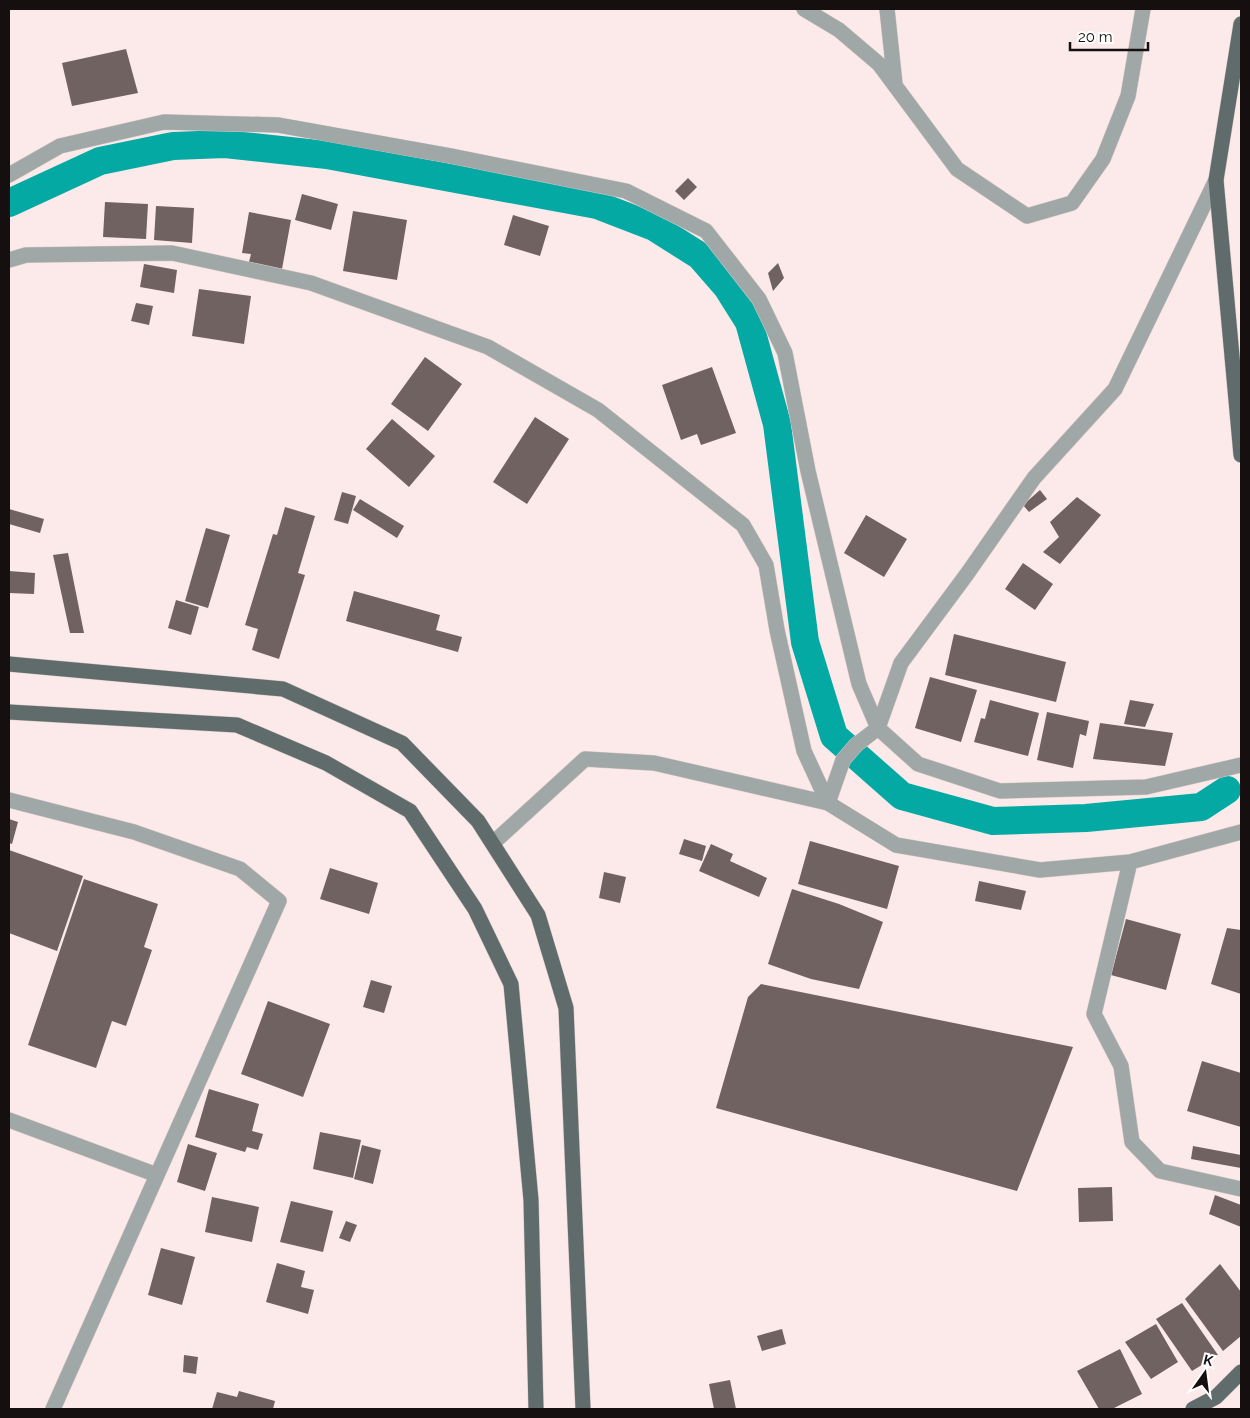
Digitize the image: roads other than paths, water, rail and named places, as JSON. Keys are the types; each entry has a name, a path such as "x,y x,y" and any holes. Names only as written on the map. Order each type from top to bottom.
{"main road":[{"path":"1241,24 1216,180 1241,455"},
{"path":"9,664 283,689 402,743 478,821 538,915 566,1008 583,1409"},
{"path":"9,712 237,725 326,763 410,811 475,909 511,984 530,1200 536,1409"},
{"path":"1193,1409 1216,1397 1241,1372"}],"street":[{"path":"804,9 838,30 879,64 957,169 1027,216 1072,203 1103,159 1128,96 1143,9"},
{"path":"887,9 895,85"},
{"path":"9,175 60,146 164,122 278,125 451,156 626,191 706,232 759,299 785,353 808,471 859,684 878,728 918,764 1000,791 1146,787 1241,765"},
{"path":"828,803 843,760 856,745 878,728 901,663 967,574 1034,478 1115,389 1216,180"},
{"path":"9,260 26,255 172,253 311,283 488,346 598,410 743,525 766,565 777,630 804,751 828,803"},
{"path":"492,843 585,759 654,763 828,803 896,845 1040,870 1130,862 1241,832"},
{"path":"9,800 134,832 240,869 279,901 53,1409"},
{"path":"1130,862 1094,1014 1121,1066 1132,1142 1160,1171 1241,1189"},
{"path":"9,1120 157,1175"}],"waterway":[{"path":"9,203 100,161 173,146 225,144 327,155 597,205 654,227 700,256 727,287 749,322 777,424 805,642 834,736 902,796 993,821 1086,818 1201,807 1227,790"}]}
